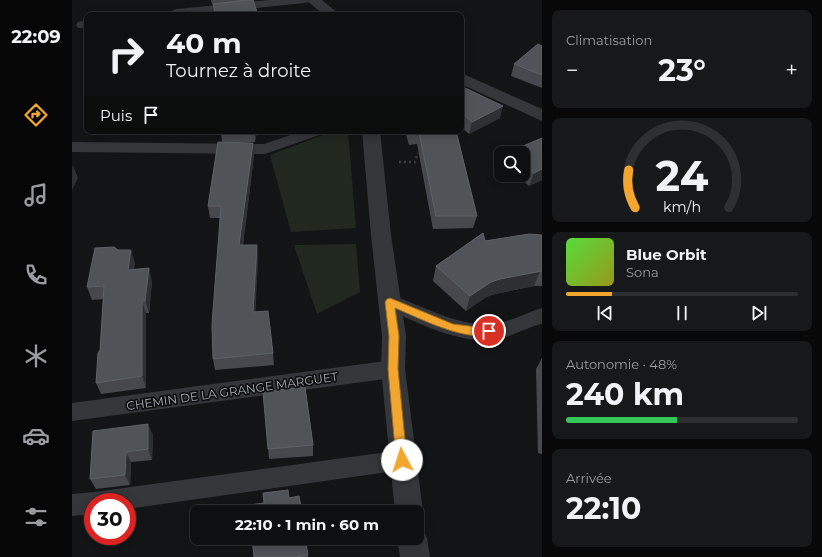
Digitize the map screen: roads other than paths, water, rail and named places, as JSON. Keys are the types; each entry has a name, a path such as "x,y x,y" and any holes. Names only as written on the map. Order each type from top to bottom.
{"street":[{"path":"313,0 329,12"},
{"path":"464,79 542,116"},
{"path":"371,134 394,336 393,369 407,505"},
{"path":"413,545 415,557"}],"lane":[{"path":"191,12 304,0"},
{"path":"72,147 265,149 308,134"},
{"path":"390,302 452,327 480,332 499,331 542,316"},
{"name":"CHEMIN DE LA GRANGE MARGUET","path":"72,412 393,369"},
{"path":"136,497 402,460"},
{"path":"72,506 84,504"}]}
